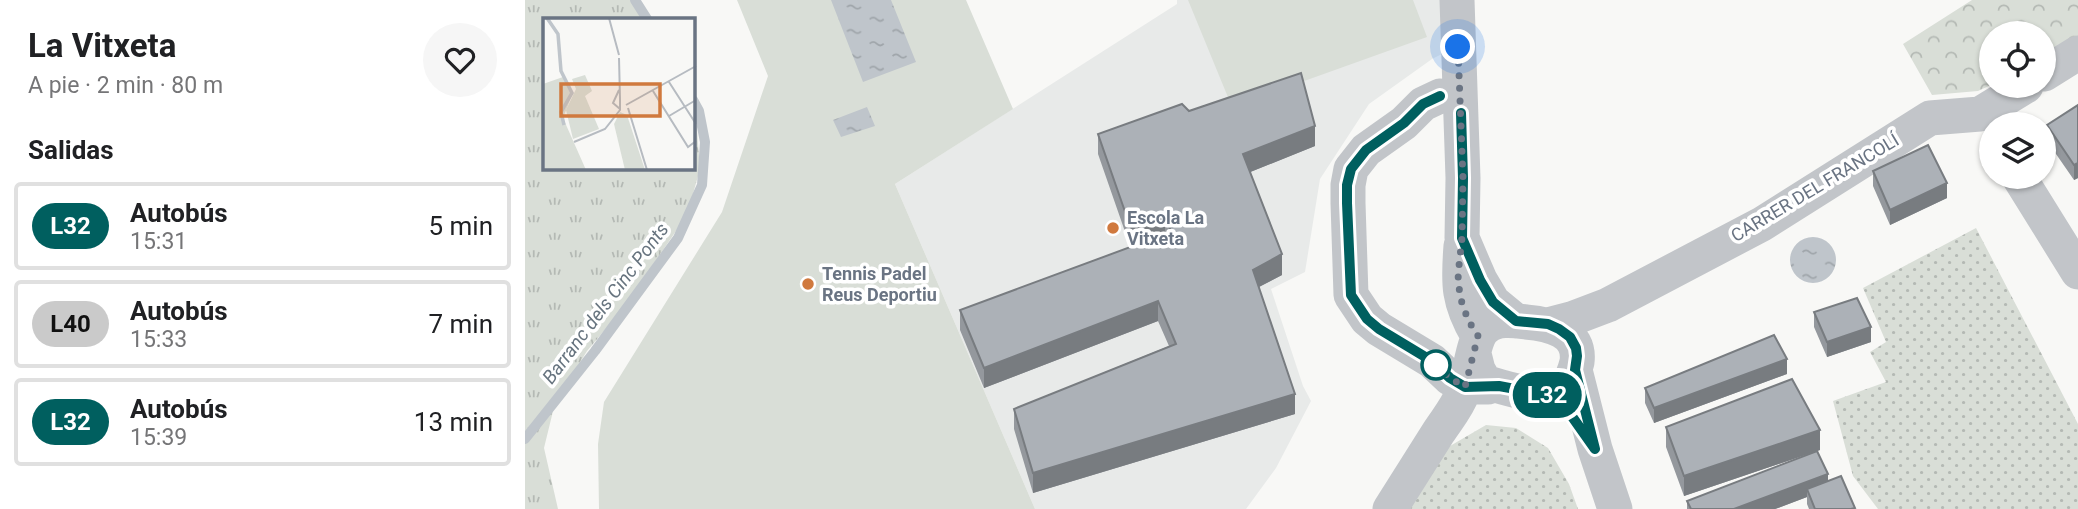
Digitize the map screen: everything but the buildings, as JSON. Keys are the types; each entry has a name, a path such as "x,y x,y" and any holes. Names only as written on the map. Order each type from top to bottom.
{"street":[{"path":"1457,0 1450,105 1463,178 1458,275 1460,297 1468,320 1473,376"},
{"path":"2056,67 2078,53"},
{"name":"CARRER DEL FRANCOLÍ","path":"1998,112 2012,98"},
{"path":"1450,105 1423,104 1404,123 1366,150 1351,169 1347,185 1351,295 1367,319 1379,329 1432,361 1473,376 1548,395 1566,408 1595,449"},
{"name":"CARRER DEL FRANCOLÍ","path":"1532,323 1571,319 1608,305 1762,224 1930,118 1979,122"},
{"path":"2026,189 2078,272"},
{"path":"1462,238 1480,280 1493,302 1532,323"},
{"path":"1367,297 1383,318 1405,332 1416,332 1473,376"},
{"name":"CARRER DEL FRANCOLÍ","path":"1576,359 1588,326 1608,305"},
{"path":"1390,509 1473,376 1486,326 1501,320 1559,329 1570,337 1595,449 1615,509"},
{"path":"1548,395 1567,386 1576,359"}],"shaded area":[{"name":"Escola La Vitxeta","path":"1177,0 1457,0 1458,46 1432,59 1369,104 1320,179 1305,272 1271,289 1303,386 1311,401 1276,468 1246,509 1035,509 895,184 1177,4"}],"green space":[{"path":"525,0 631,0 644,18 543,18 543,170 695,170 695,115 700,169 687,215 624,307 587,351 555,403 544,448 558,509 525,509"},
{"name":"Tennis Padel Reus Deportiu","path":"737,0 966,0 1013,109 895,184 1035,509 599,509 598,444 604,402 722,212 768,76"},
{"path":"1188,0 1413,0 1427,37 1232,107"},
{"path":"1972,0 2078,0 2078,42 2056,53 2056,21 1979,21 1978,91 1932,95 1903,44"},
{"path":"1976,228 2078,424 2078,509 1878,509 1853,476 1833,401 1886,382 1870,352 1886,342 1863,288"},
{"path":"1486,425 1516,428 1548,448 1569,484 1578,509 1410,509 1423,481 1450,446"}],"water":[{"path":"831,0 891,0 916,62 863,82"},
{"path":"867,107 875,126 841,137 833,120"},
{"path":"1813,237 1829,244 1836,260 1829,276 1813,283 1797,276 1790,260 1797,244"}],"waterway":[{"name":"Barranc dels Cinc Ponts","path":"635,0 646,18"},
{"name":"Barranc dels Cinc Ponts","path":"525,439 595,351 678,238 702,185 705,142 695,104"}],"bus line":[{"name":"L32","path":"1440,96 1423,104 1404,123 1366,150 1351,169 1347,185 1347,203 1351,295 1367,319 1379,329 1432,361 1450,378 1465,387 1499,386 1548,395 1566,408 1595,449 1575,370 1576,348 1570,337 1548,324 1516,321 1493,302 1480,280 1462,238 1461,113"}],"place":[{"name":"Escola La Vitxeta","path":"1113,228"},
{"name":"Tennis Padel Reus Deportiu","path":"808,284"}],"route":[{"path":"1436,365 1432,361 1450,378 1465,387 1478,336 1468,320 1460,297 1458,275 1463,178 1458,47"}]}
